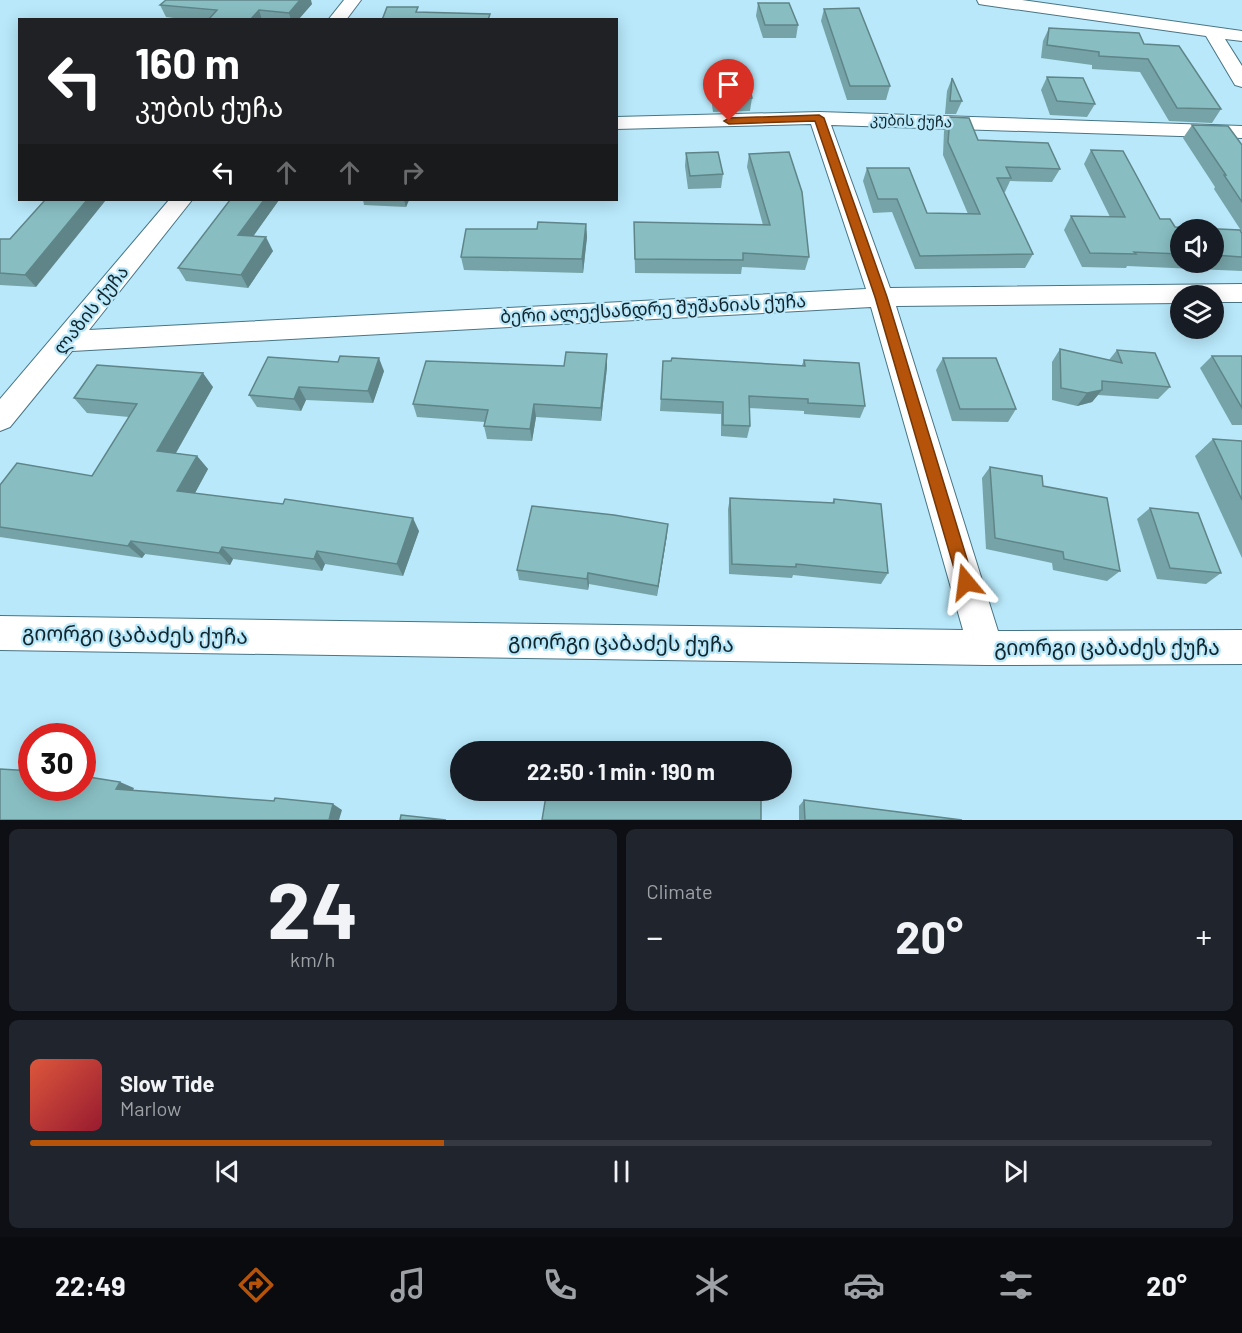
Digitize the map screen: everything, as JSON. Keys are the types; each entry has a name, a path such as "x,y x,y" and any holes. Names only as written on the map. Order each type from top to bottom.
{"street":[{"path":"338,18 353,0"},
{"path":"985,0 1242,36"},
{"path":"1212,32 1242,81"},
{"path":"819,118 881,297 986,648"},
{"name":"კუბის ქუჩა","path":"618,123 819,118 1242,132"},
{"name":"ლაზის ქუჩა","path":"0,419 180,201"},
{"name":"ბერი ალექსანდრე შუშანიას ქუჩა","path":"65,341 881,297 1242,293"},
{"name":"გიორგი ცაბაძეს ქუჩა","path":"0,633 986,648 1242,647"}],"building":[{"path":"166,0 300,0 289,13 259,10 252,18 210,18 217,10 160,5"},
{"path":"758,3 789,3 798,25 765,25"},
{"path":"387,7 418,7 416,12 490,14 489,18 383,18"},
{"path":"859,8 890,86 850,86 824,9"},
{"path":"1049,28 1139,33 1144,44 1179,46 1221,109 1177,108 1148,59 1099,56 1099,52 1047,45"},
{"path":"1047,77 1083,78 1095,104 1057,101"},
{"path":"712,78 748,78 752,98 715,99"},
{"path":"952,78 962,101 950,101"},
{"path":"950,117 969,118 978,140 1048,143 1060,169 1006,167 1011,178 997,178 1033,254 920,256 897,199 878,199 867,168 909,168 927,213 980,214 948,142"},
{"path":"1192,125 1228,126 1242,145 1242,202 1224,175 1226,175"},
{"path":"1091,150 1123,151 1160,219 1170,219 1170,254 1090,253 1071,216 1125,217"},
{"path":"718,152 723,174 690,176 686,153"},
{"path":"789,152 802,192 809,257 743,253 743,260 635,259 634,222 770,225 749,154"},
{"path":"44,201 86,201 25,275 0,273 0,239 10,239"},
{"path":"229,201 263,201 238,235 266,237 241,275 178,268"},
{"path":"538,222 586,224 582,259 461,257 466,229 537,229"},
{"path":"1224,229 1240,230 1242,257 1224,256"},
{"path":"1060,349 1122,363 1117,350 1155,353 1170,387 1102,381 1102,390 1087,393 1061,388"},
{"path":"566,352 607,354 601,408 534,404 530,429 484,426 488,410 413,404 426,361 564,366"},
{"path":"340,356 379,358 368,391 299,387 294,399 249,395 268,357 338,362"},
{"path":"1212,356 1242,356 1242,408"},
{"path":"672,358 805,366 804,360 859,363 865,406 808,403 808,399 749,396 750,426 723,425 723,402 661,399 663,361 671,361"},
{"path":"943,358 996,358 1016,409 960,409"},
{"path":"97,365 203,373 157,451 197,456 177,491 283,504 285,499 413,518 397,564 317,551 314,559 222,547 219,553 131,541 128,546 0,527 0,485 17,463 92,476 137,404 74,398"},
{"path":"1213,439 1242,441 1242,500"},
{"path":"990,467 1042,476 1043,486 1107,498 1120,571 1064,559 1063,552 995,538"},
{"path":"730,498 834,503 834,499 881,504 888,573 796,564 796,567 732,564"},
{"path":"532,506 614,515 668,524 658,586 588,573 587,579 517,570"},
{"path":"1150,508 1198,513 1221,573 1170,568"},
{"path":"0,769 18,770 18,801 96,801 96,778 120,782 116,789 274,801 275,798 333,804 329,820 0,820"},
{"path":"804,800 962,820 805,820"},
{"path":"545,801 761,801 761,820 542,820"},
{"path":"401,815 446,820 400,820"}],"route":[{"path":"729,121 819,118 881,297 966,582"}]}
